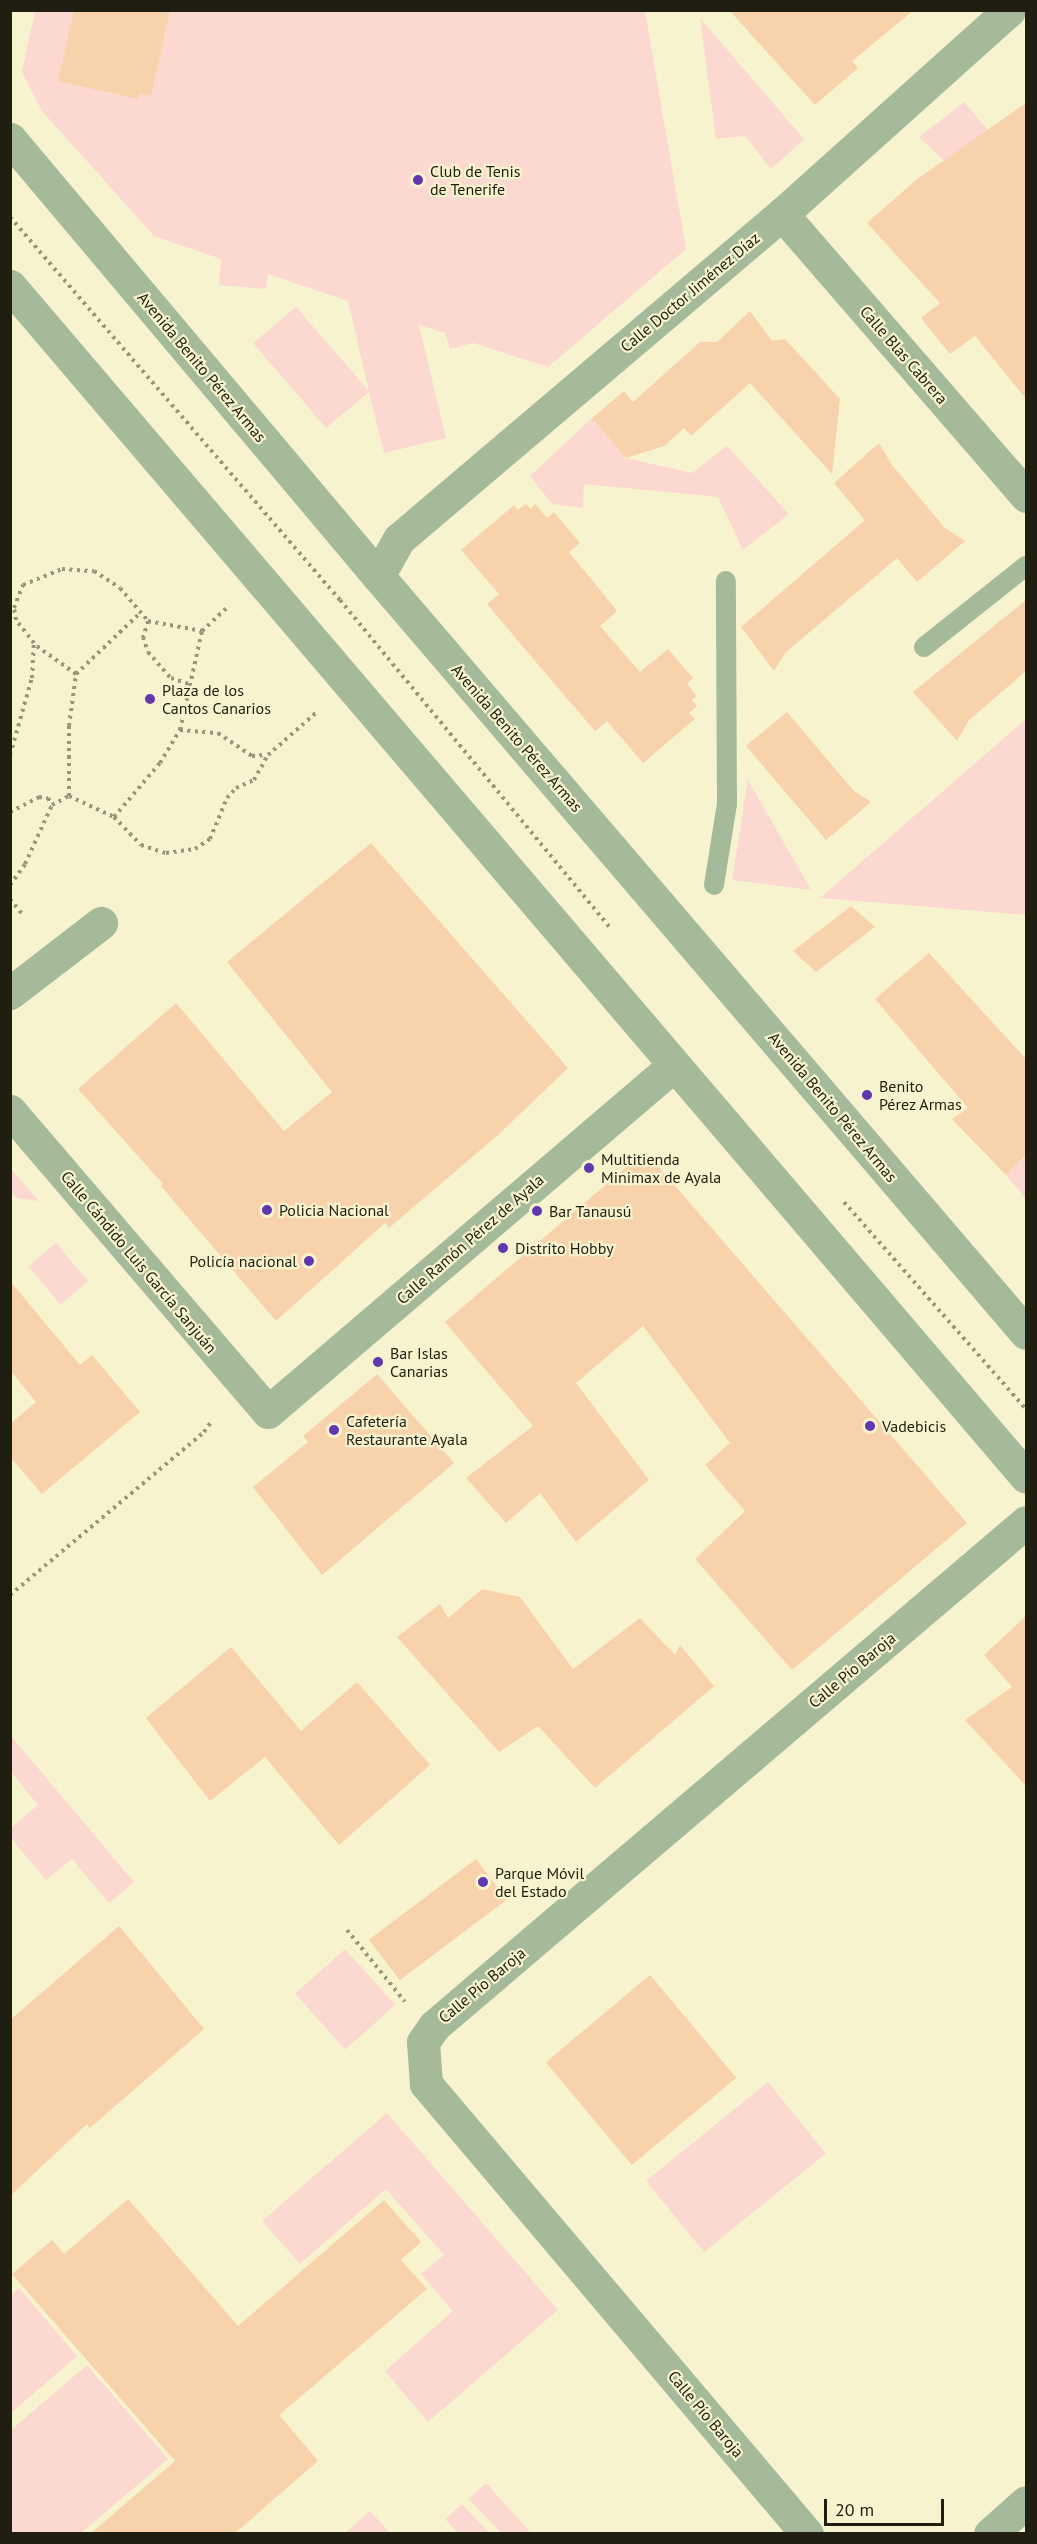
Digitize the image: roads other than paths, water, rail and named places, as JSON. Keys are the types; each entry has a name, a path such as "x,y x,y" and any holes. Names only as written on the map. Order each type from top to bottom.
{"street":[{"name":"Calle Doctor Jiménez Díaz","path":"378,576 399,539 782,214 1009,10"},
{"name":"Avenida Benito Pérez Armas","path":"14,147 1026,1333"},
{"name":"Calle Blas Cabrera","path":"782,214 1026,496"},
{"path":"10,286 673,1066 1026,1477"},
{"path":"10,993 102,923"},
{"name":"Calle Ramón Pérez de Ayala","path":"268,1413 673,1066"},
{"name":"Calle Cándido Luis García Sanjuán","path":"10,1111 268,1413"},
{"name":"Calle Pío Baroja","path":"807,2534 426,2084 423,2042 439,2022 1026,1522"},
{"path":"990,2534 1026,2502"}],"lane":[{"path":"924,647 1026,566"},
{"path":"714,885 726,816 728,773 726,580"}],"place":[{"name":"Club de Tenis de Tenerife","path":"418,180"},
{"name":"Plaza de los Cantos Canarios","path":"150,699"},
{"name":"Benito Pérez Armas","path":"867,1095"},
{"name":"Multitienda Minimax de Ayala","path":"589,1168"},
{"name":"Policia Nacional","path":"267,1210"},
{"name":"Bar Tanausú","path":"537,1211"},
{"name":"Distrito Hobby","path":"503,1248"},
{"name":"Policía nacional","path":"309,1261"},
{"name":"Bar Islas Canarias","path":"378,1362"},
{"name":"Vadebicis","path":"870,1426"},
{"name":"Cafetería Restaurante Ayala","path":"334,1430"},
{"name":"Parque Móvil del Estado","path":"483,1882"}]}
